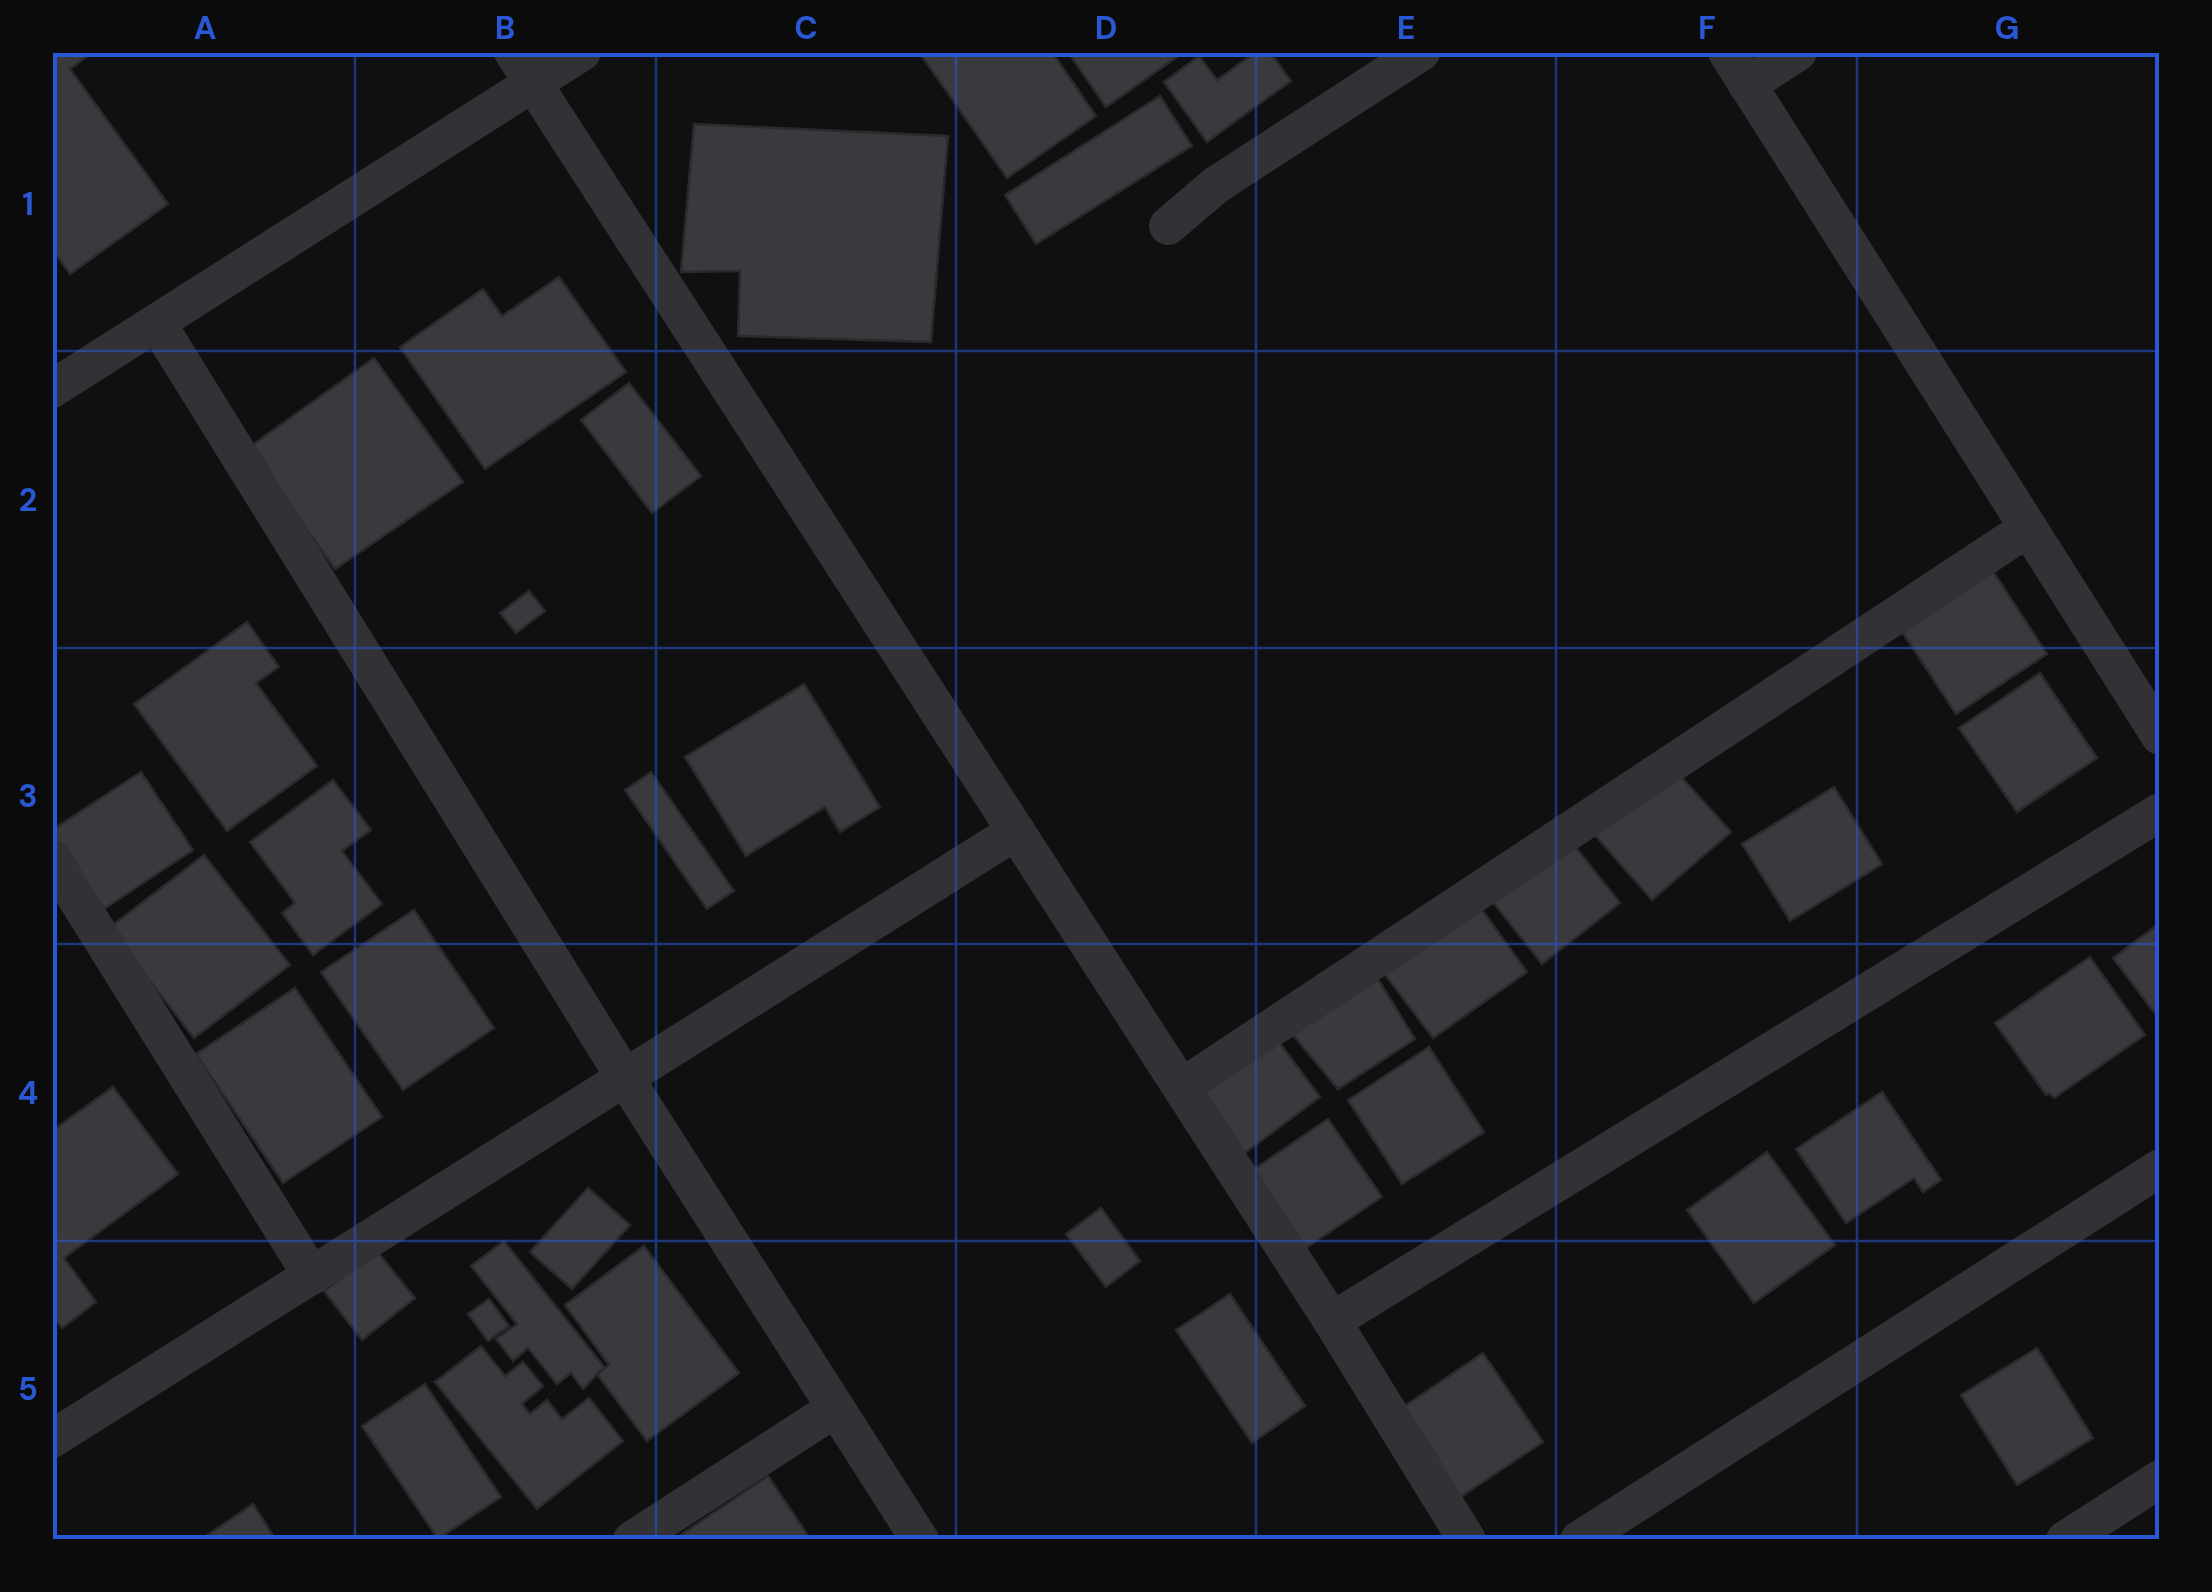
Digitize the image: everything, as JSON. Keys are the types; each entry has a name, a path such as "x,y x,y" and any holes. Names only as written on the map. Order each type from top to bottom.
{"street":[{"path":"52,389 157,322 523,68 582,52"},
{"path":"1168,226 1216,185 1420,52"},
{"path":"1727,52 2160,736"},
{"path":"1747,84 1798,52"},
{"path":"523,68 1182,1087 1467,1540"},
{"path":"157,322 625,1078 920,1540"},
{"path":"1182,1087 2028,528"},
{"path":"1332,1321 2160,812"},
{"path":"52,1440 1016,830"},
{"path":"52,860 312,1276"},
{"path":"1579,1540 2160,1168"},
{"path":"632,1540 836,1408"},
{"path":"2065,1540 2160,1479"}],"building":[{"path":"52,52 93,52 70,69 168,204 70,274 52,249"},
{"path":"919,52 1052,52 1096,116 1007,178"},
{"path":"1068,52 1184,52 1106,107"},
{"path":"1256,52 1270,52 1291,81 1207,142 1164,82 1199,56 1217,80"},
{"path":"1160,96 1192,146 1036,244 1005,195"},
{"path":"694,124 948,136 931,342 738,336 740,271 681,272"},
{"path":"559,277 626,372 485,469 400,347 483,289 502,316"},
{"path":"374,358 463,482 335,569 248,448"},
{"path":"629,383 701,476 652,513 581,420"},
{"path":"1987,562 2047,654 1956,714 1895,621"},
{"path":"529,591 545,611 516,633 500,613"},
{"path":"247,622 279,667 256,683 317,766 227,831 134,704"},
{"path":"2040,673 2097,758 2017,812 1959,728"},
{"path":"804,684 880,807 840,832 825,807 746,856 685,757"},
{"path":"1674,769 1731,832 1652,900 1587,826"},
{"path":"141,772 193,850 95,915 52,852 52,830"},
{"path":"651,772 734,891 707,909 625,790"},
{"path":"333,780 371,830 342,851 382,904 313,955 282,913 295,903 250,842"},
{"path":"1834,787 1882,864 1790,921 1742,844"},
{"path":"1569,839 1620,903 1542,964 1485,892"},
{"path":"204,855 290,965 194,1038 109,928"},
{"path":"1475,900 1527,972 1433,1038 1380,968"},
{"path":"414,910 494,1028 403,1090 321,972"},
{"path":"2160,923 2160,1020 2113,958"},
{"path":"2090,957 2145,1035 2054,1098 2046,1095 1995,1023"},
{"path":"1371,968 1415,1039 1338,1089 1284,1024"},
{"path":"295,988 382,1117 283,1183 196,1054"},
{"path":"1273,1034 1320,1097 1238,1158 1191,1091"},
{"path":"1429,1047 1484,1132 1402,1184 1348,1100"},
{"path":"113,1087 178,1174 64,1258 96,1302 62,1328 52,1316 52,1131"},
{"path":"1882,1092 1941,1180 1923,1192 1914,1178 1846,1223 1796,1149"},
{"path":"1328,1119 1382,1197 1297,1254 1244,1176"},
{"path":"1767,1152 1835,1245 1754,1303 1687,1210"},
{"path":"588,1188 630,1225 572,1289 530,1252"},
{"path":"1101,1208 1140,1261 1106,1287 1066,1234"},
{"path":"504,1241 604,1367 583,1389 571,1373 557,1384 528,1348 513,1361 496,1339 517,1324 471,1266"},
{"path":"644,1246 739,1373 647,1441 597,1374 609,1365 565,1305"},
{"path":"376,1250 415,1298 362,1340 324,1291"},
{"path":"1230,1294 1305,1406 1252,1443 1176,1330"},
{"path":"489,1299 509,1326 488,1341 468,1314"},
{"path":"481,1346 505,1376 523,1362 543,1386 522,1404 530,1414 547,1400 562,1419 589,1398 623,1441 537,1509 435,1382"},
{"path":"2037,1348 2093,1438 2017,1485 1961,1395"},
{"path":"1483,1353 1543,1442 1459,1498 1400,1409"},
{"path":"425,1384 501,1497 438,1539 362,1426"},
{"path":"768,1476 811,1540 673,1540"},
{"path":"253,1504 276,1540 200,1540"}]}
